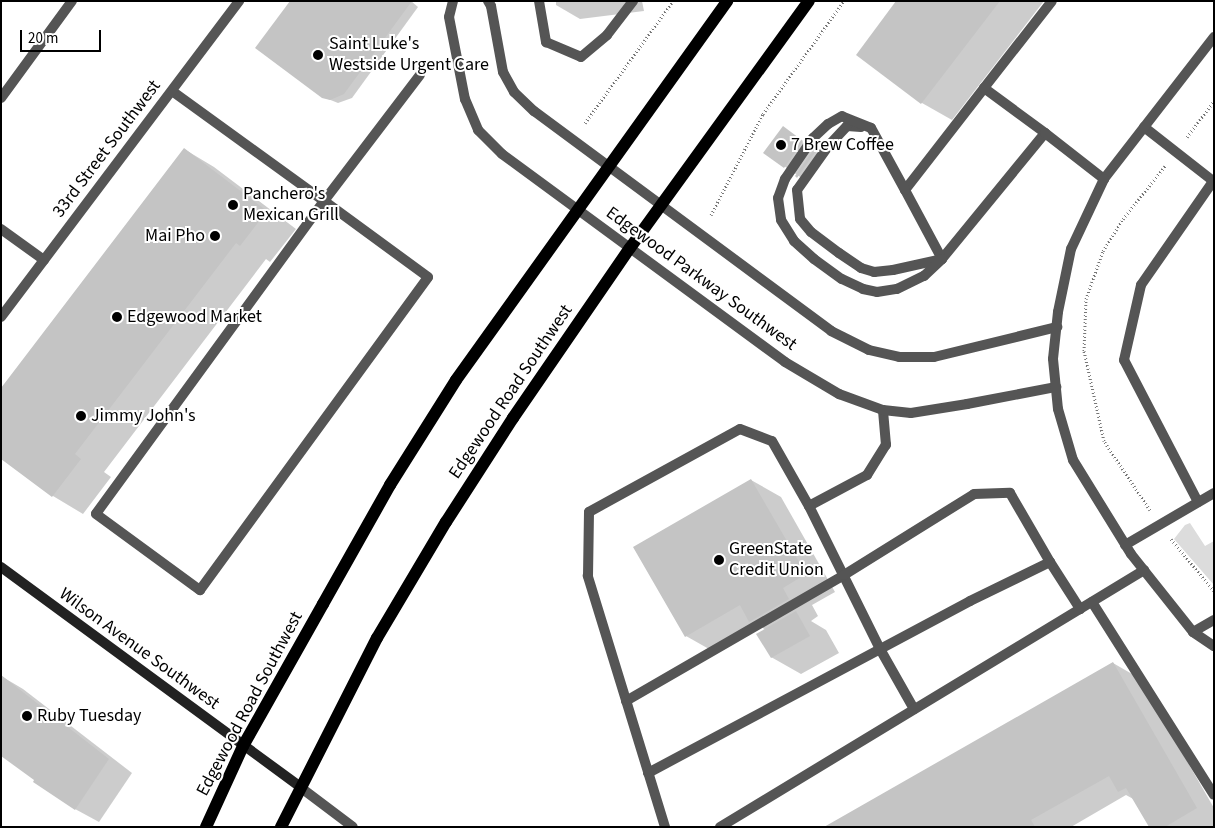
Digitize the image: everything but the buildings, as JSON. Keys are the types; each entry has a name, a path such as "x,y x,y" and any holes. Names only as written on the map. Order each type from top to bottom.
{"main road":[{"name":"Edgewood Road Southwest","path":"206,827 243,746 390,485 456,380 726,1"},
{"name":"Edgewood Road Southwest","path":"281,827 378,638 446,522 513,418 630,248 809,1"},
{"name":"Wilson Avenue Southwest","path":"1,567 300,787"}],"street":[{"path":"1,98 72,1"},
{"name":"Edgewood Parkway Southwest","path":"453,1 449,17 465,99 478,130 502,154 785,362 839,394 883,410 911,412 937,410 1056,387"},
{"name":"Edgewood Parkway Southwest","path":"488,1 492,6 503,72 514,92 534,111 831,331 869,350 899,357 934,357 1057,327"},
{"path":"539,1 546,42 581,57 607,36 633,1"},
{"path":"905,190 1052,1"},
{"name":"33rd Street Southwest","path":"1,316 172,91 234,3"},
{"path":"1214,37 1104,179 1071,250 1053,359 1058,409 1073,460 1125,545 1193,632 1214,646"},
{"path":"172,91 324,201 428,277 200,590 96,514 324,201 420,75"},
{"path":"984,88 1104,179"},
{"path":"942,259 871,128 842,116 828,124 813,138 784,179 778,198 781,220 794,241 814,259 842,279 863,289 877,292 897,289 924,276 942,259 1045,133"},
{"path":"871,128 848,126 829,145 797,190 800,218 811,232 839,253 861,268 874,272 893,270 942,259"},
{"path":"1144,127 1214,180 1141,285 1124,360 1198,502"},
{"path":"1,229 44,260"},
{"path":"809,506 867,475 886,445 883,410"},
{"path":"665,827 588,576 588,512 740,429 772,441 809,506 880,648 914,709"},
{"path":"626,702 844,575 974,494 1010,493 1080,609"},
{"path":"1125,545 1214,493"},
{"path":"648,773 880,648 1050,562"},
{"path":"720,827 1144,570"},
{"path":"1092,602 1214,795"},
{"path":"1193,632 1214,620"},
{"name":"Wilson Avenue Southwest","path":"300,787 353,827"}],"path":[{"path":"585,123 673,1"},
{"path":"711,215 763,114 844,1"}],"shaded area":[{"path":"1190,523 1205,546 1214,541 1214,585 1174,539 1185,525"}],"place":[{"name":"Saint Luke's Westside Urgent Care","path":"318,55"},
{"name":"7 Brew Coffee","path":"781,145"},
{"name":"Panchero's Mexican Grill","path":"233,205"},
{"name":"Mai Pho","path":"215,236"},
{"name":"Edgewood Market","path":"117,317"},
{"name":"Jimmy John's","path":"81,416"},
{"name":"GreenState Credit Union","path":"719,560"},
{"name":"Ruby Tuesday","path":"27,716"}]}
